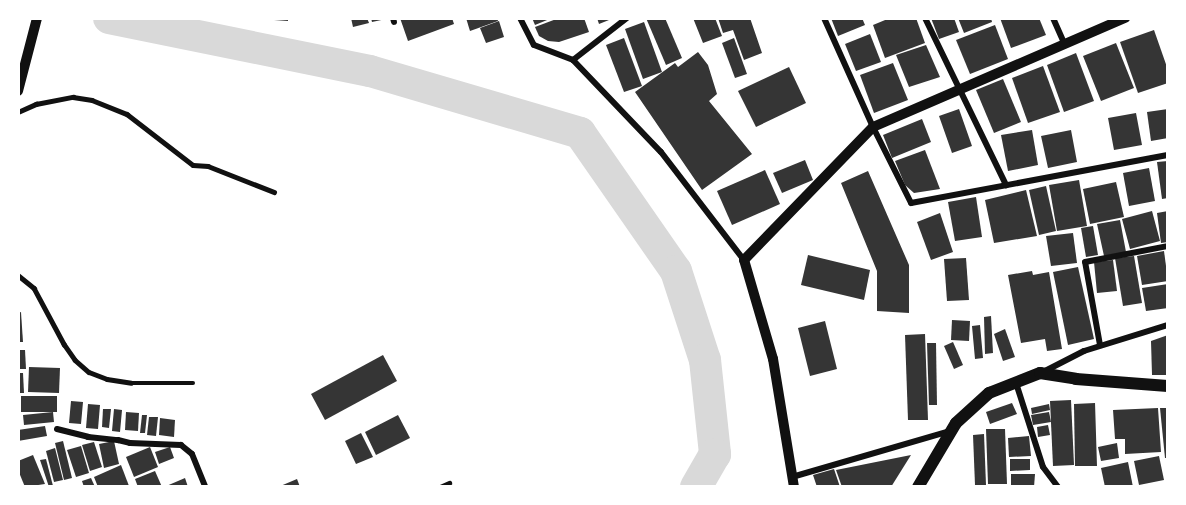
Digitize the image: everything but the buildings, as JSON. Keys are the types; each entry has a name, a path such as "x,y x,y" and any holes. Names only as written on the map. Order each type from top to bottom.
{"main road":[{"path":"918,487 952,430 989,393 1040,373 1076,379 1168,386"}],"street":[{"path":"18,90 37,18"},
{"path":"520,18 534,45 573,60 662,152 744,260 773,359 793,482 952,430"},
{"path":"573,60 627,18"},
{"path":"824,18 873,127 911,203 1168,155"},
{"path":"925,18 1006,185"},
{"path":"1053,18 1064,43"},
{"path":"744,260 873,127 960,87 1125,18"},
{"path":"1100,345 1085,262 1168,246"},
{"path":"1040,373 1100,345 1168,325"},
{"path":"1016,383 1043,467 1058,487"},
{"path":"57,429 88,437 130,443 181,445 196,461 205,487"}],"lane":[{"path":"18,112 36,104 73,97 92,100 127,114 193,165 208,166 274,192"},
{"path":"18,275 34,288 64,344 75,360 89,372 131,383 193,383"},
{"path":"440,487 449,483"}],"waterway":[{"path":"109,18 370,71 580,133 676,271 705,360 715,454 696,487"}]}
